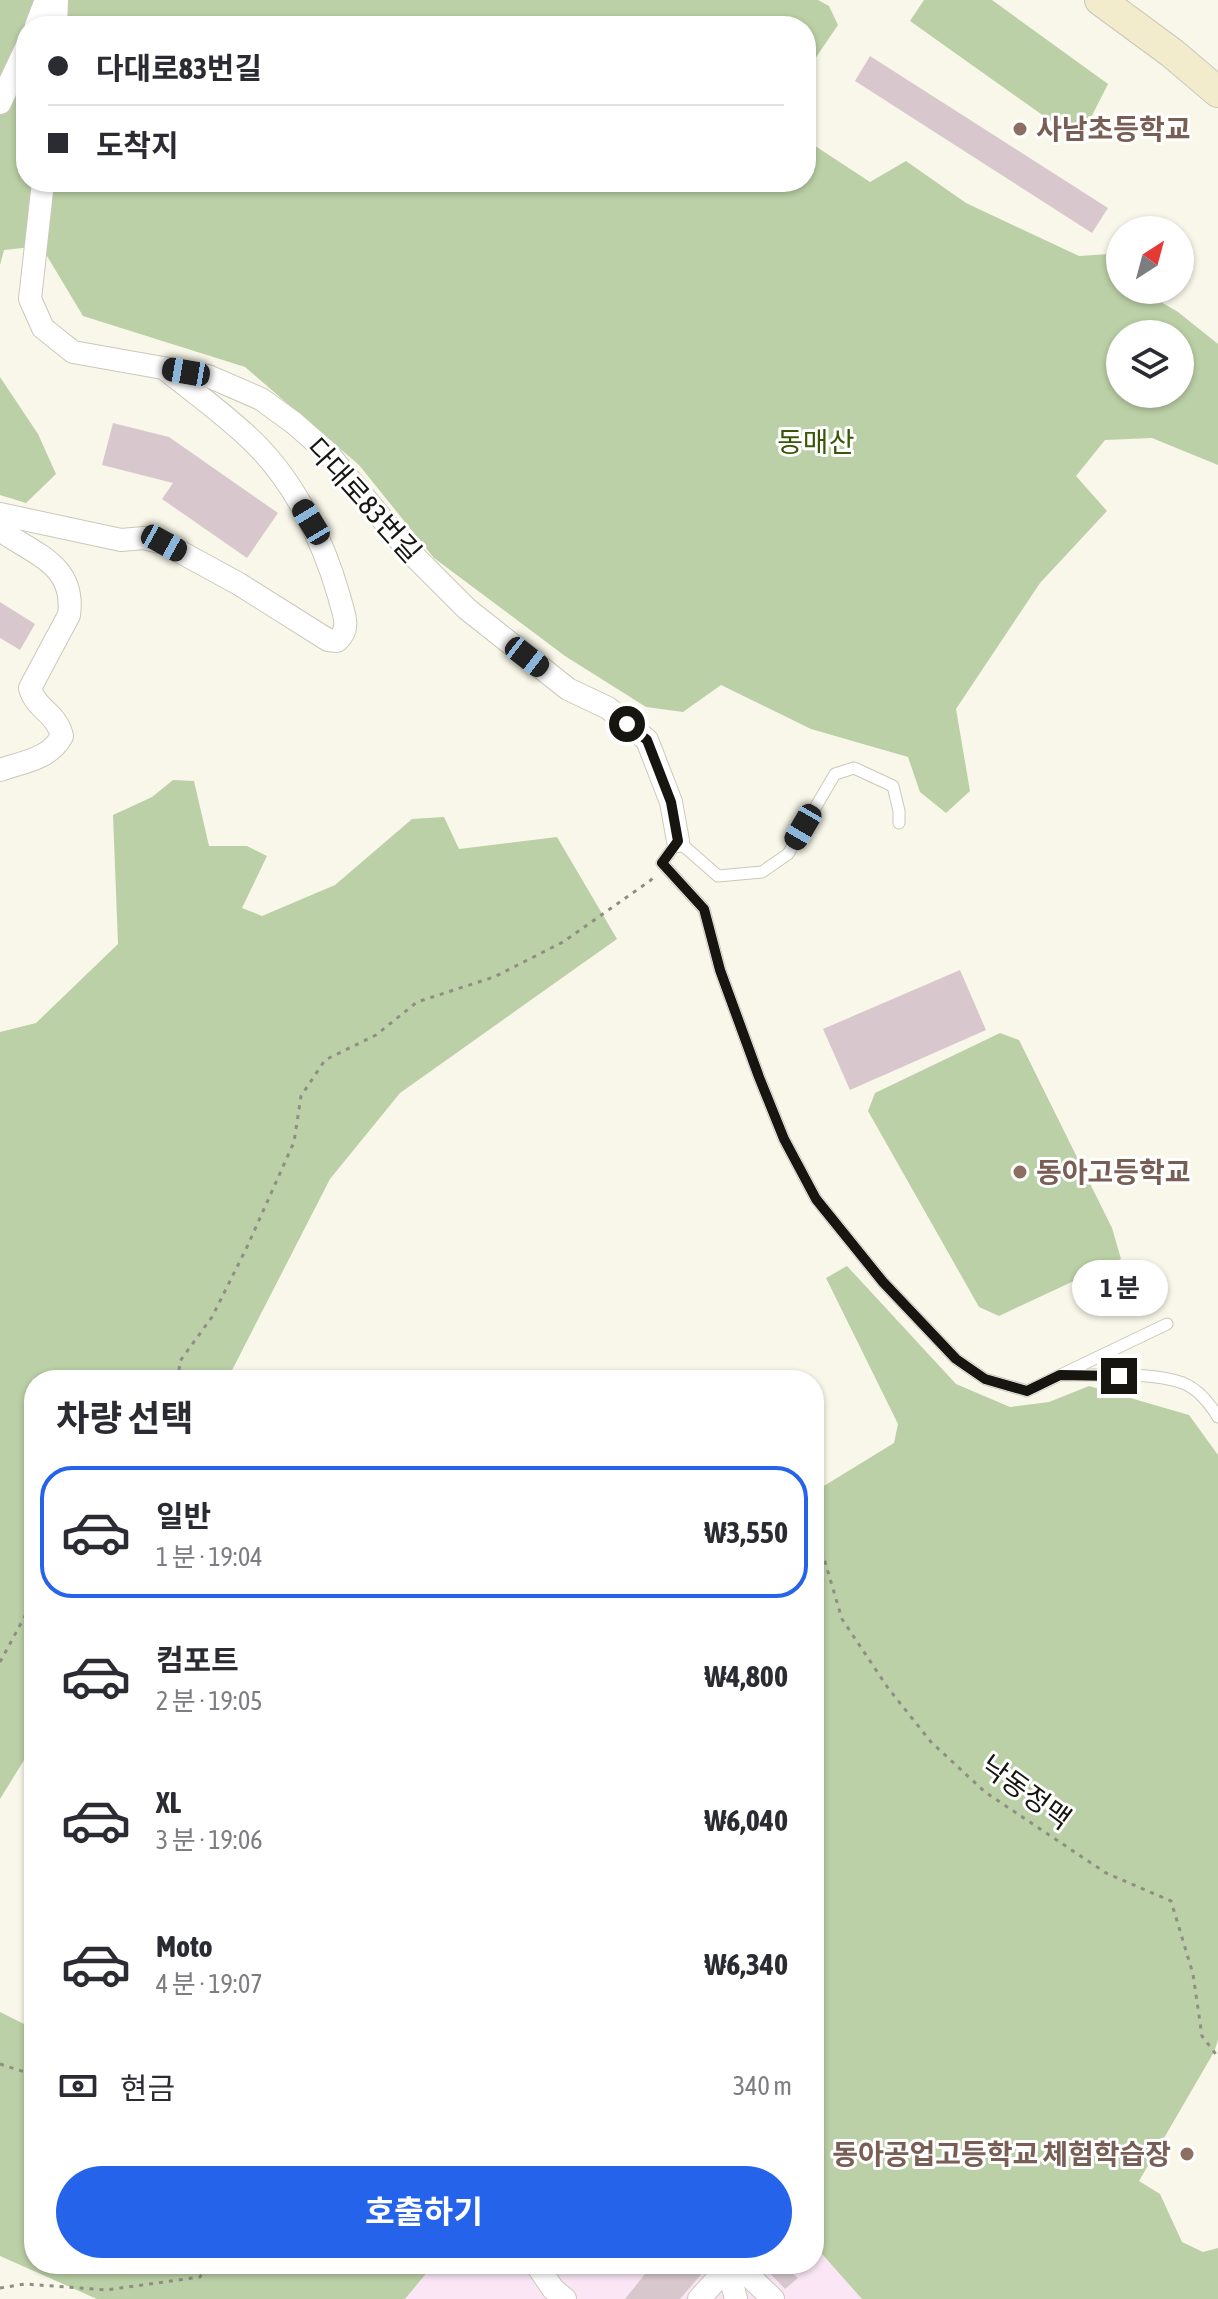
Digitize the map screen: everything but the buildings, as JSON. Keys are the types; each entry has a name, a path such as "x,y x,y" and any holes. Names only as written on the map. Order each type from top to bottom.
{"main road":[{"path":"1100,0 1172,53 1218,92"}],"street":[{"path":"0,103 16,69"},
{"name":"다대로83번길","path":"42,192 30,299 43,328 73,352 208,376 261,399 294,423 335,460 408,550 467,609 568,689 608,708 647,740 671,802 678,841"},
{"path":"0,514 121,540 144,538 164,543 239,584 328,640 337,641 345,634 347,625 333,576 311,522 284,477 247,436 164,368"},
{"path":"0,530 45,557 58,570 71,602 69,615 30,688 33,698 59,723 62,736 56,748 35,759 0,770"},
{"path":"543,2274 565,2299"},
{"path":"699,2299 721,2274"},
{"path":"730,2274 736,2299"},
{"path":"747,2274 773,2299"}],"lane":[{"path":"899,823 893,786 854,768 835,774 788,854 762,872 718,876 678,841 662,863 704,909 720,970 759,1077 784,1139 816,1199 883,1282 956,1359 985,1379 1027,1391 1167,1324"},
{"path":"1060,1375 1149,1377 1184,1383 1209,1401 1218,1417"}],"path":[{"path":"179,1370 180,1361 212,1317 247,1247 294,1142 301,1096 325,1060 376,1035 417,1002 494,977 563,942 651,880 662,863"},
{"name":"낙동정맥","path":"824,1559 842,1619 888,1688 931,1742 985,1792 1106,1873 1171,1901 1193,1974 1202,2036 1218,2057"},
{"path":"0,1662 24,1618"},
{"path":"0,2064 24,2072"},
{"path":"0,2288 25,2284 106,2290 200,2277 202,2274"}],"shaded area":[{"path":"824,2256 862,2299 405,2299 426,2274 824,2274"}],"green space":[{"name":"동매산","path":"0,0 818,0 829,6 838,25 816,57 816,16 16,16 16,192 816,192 816,147 870,182 906,161 966,203 1079,256 1106,254 1106,304 1165,304 1188,320 1106,320 1106,408 1194,408 1194,325 1218,344 1218,465 1152,438 1105,440 1076,476 1107,511 1040,583 956,709 970,791 946,813 920,792 908,757 811,729 721,685 683,712 646,707 565,656 434,558 359,465 245,367 83,316 41,246 4,250 0,265"},
{"path":"924,0 992,0 1108,84 1079,141 910,21"},
{"path":"0,377 38,434 56,474 26,503 0,495"},
{"path":"173,780 194,781 209,846 247,846 267,856 242,908 262,916 335,885 412,819 444,817 459,849 557,837 617,939 400,1093 330,1179 232,1370 24,1370 24,1760 0,1799 0,1032 36,1023 118,944 113,815 152,797"},
{"path":"1000,1033 1019,1040 1112,1228 1121,1259 999,1316 979,1307 868,1111 875,1093"},
{"path":"847,1266 956,1384 1010,1407 1049,1402 1089,1386 1189,1415 1218,1455 1218,2040 1139,2181 1160,2194 1182,2242 1203,2252 1218,2248 1218,2299 862,2299 824,2256 824,1486 894,1443 898,1424 826,1278"},
{"path":"0,2012 24,2024 24,2267 0,2256"},
{"path":"41,2274 426,2274 405,2299 97,2299"}],"place":[{"name":"사남초등학교","path":"1020,129"},
{"name":"동아고등학교","path":"1020,1172"},
{"name":"동아공업고등학교 체험학습장","path":"1187,2154"}],"route":[{"path":"627,724 647,740 671,802 678,841 662,863 704,909 720,970 759,1077 784,1139 816,1199 883,1282 956,1359 985,1379 1027,1391 1060,1375 1119,1376"}]}
